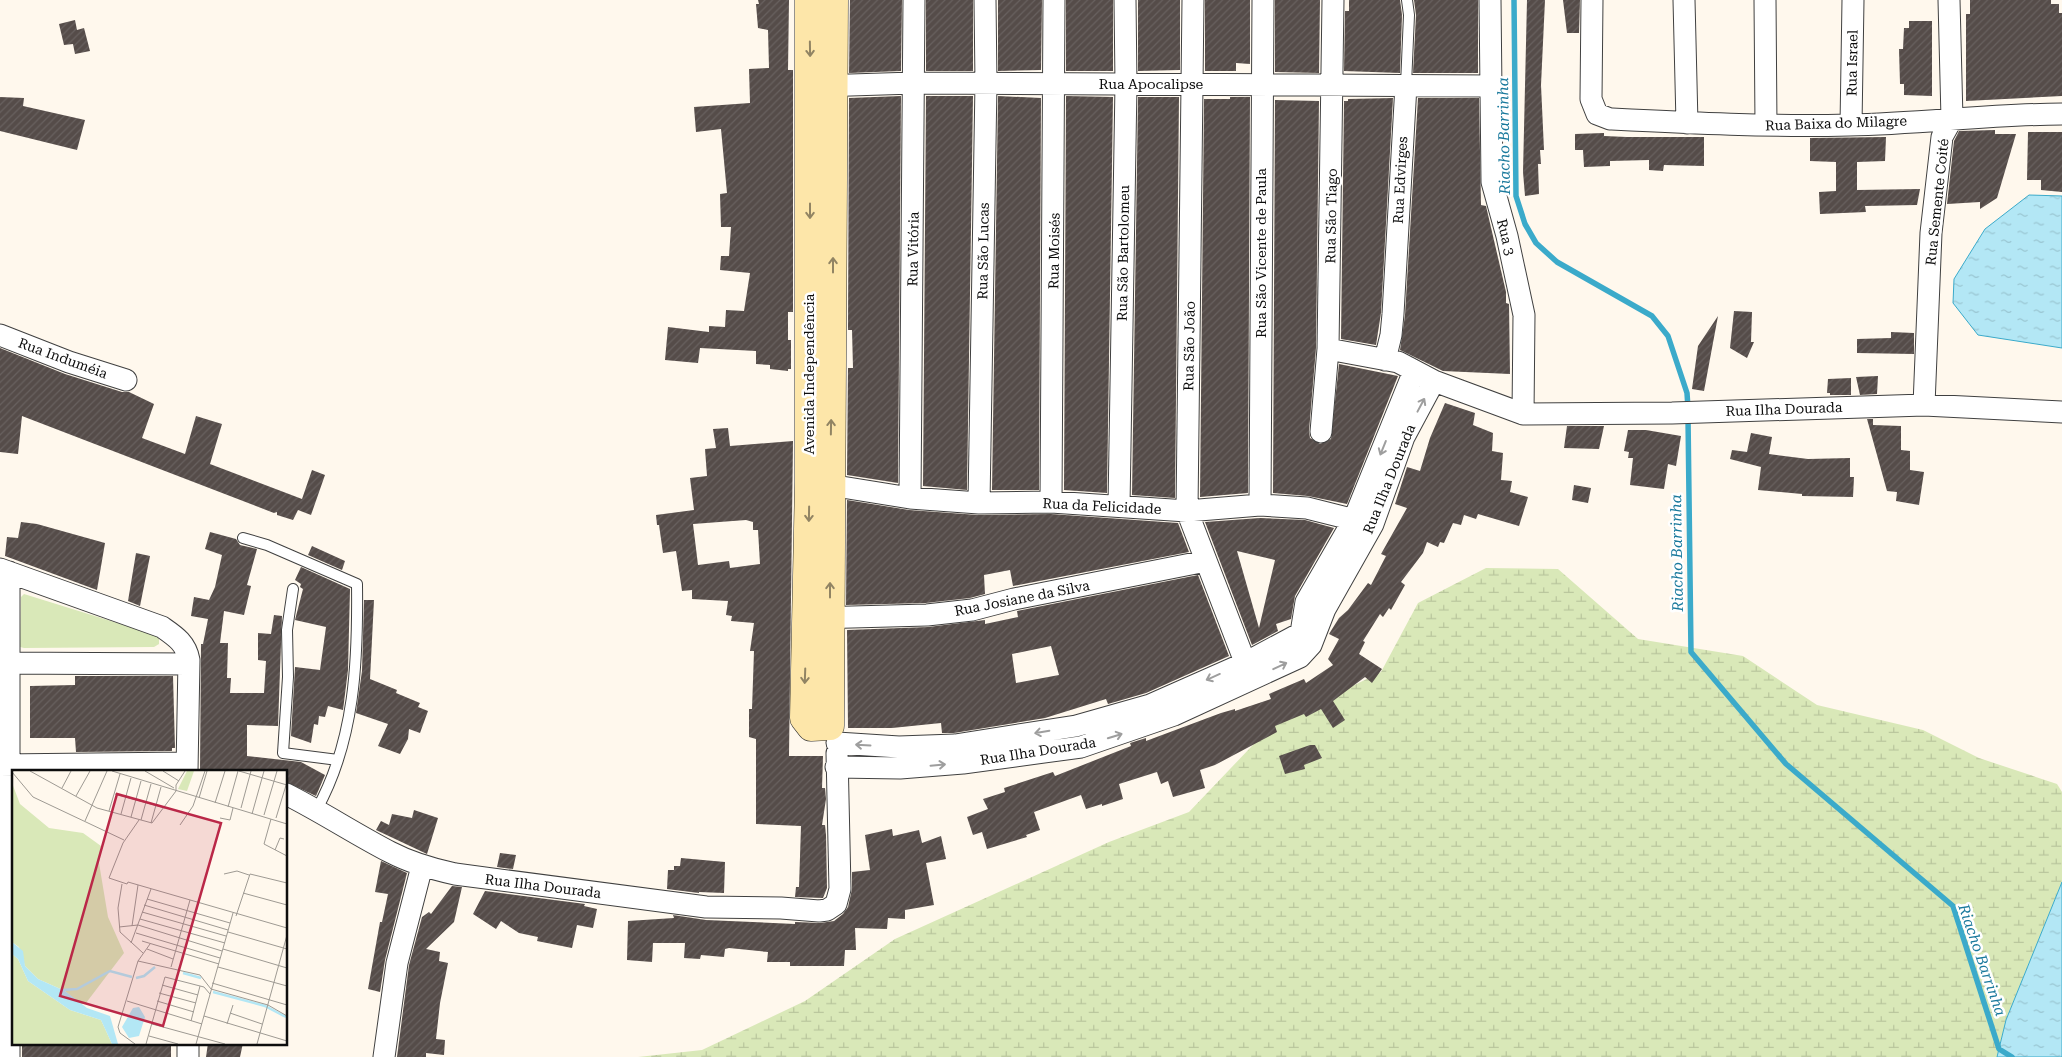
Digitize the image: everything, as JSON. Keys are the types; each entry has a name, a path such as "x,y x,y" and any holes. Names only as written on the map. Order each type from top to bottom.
{"main road":[{"name":"Avenida Independência","path":"809,0 822,86"},
{"name":"Avenida Independência","path":"833,735 811,727 804,718 818,618 822,86 834,0"}],"street":[{"name":"Rua Vitória","path":"910,498 914,0"},
{"name":"Rua São Lucas","path":"979,503 986,83 985,0"},
{"name":"Rua Moisés","path":"1051,502 1055,84 1054,0"},
{"name":"Rua São Bartolomeu","path":"1119,506 1126,84 1125,0"},
{"name":"Rua São João","path":"1193,0 1187,511 1249,671"},
{"name":"Rua São Vicente de Paula","path":"1260,506 1261,84 1263,0"},
{"name":"Rua São Tiago","path":"1321,432 1328,349 1333,0"},
{"name":"Rua 3","path":"1490,0 1492,182 1507,236 1524,315 1523,414"},
{"name":"Rua Baixa do Milagre","path":"1592,0 1592,99 1597,114 1610,120 1766,125 1851,125 1952,118 2062,114"},
{"path":"1684,0 1687,123"},
{"path":"1766,0 1766,125"},
{"name":"Rua Israel","path":"1851,125 1853,0"},
{"name":"Rua Semente Coité","path":"1924,405 1931,233 1942,137 1952,118 1949,0"},
{"name":"Rua Apocalipse","path":"822,86 914,83 1491,86"},
{"name":"Rua Edvirges","path":"1385,360 1391,335 1393,314 1406,85"},
{"name":"Rua Induméia","path":"0,335 69,362 126,380"},
{"path":"1328,349 1398,362 1434,381"},
{"name":"Rua Ilha Dourada","path":"1363,522 1414,371"},
{"name":"Rua Ilha Dourada","path":"288,795 317,809 390,852 422,866 455,874 706,907 827,910 836,904 840,890 836,767 899,757 955,745 1076,726 1150,705 1249,671 1300,657 1311,644 1314,609 1363,522 1404,437 1434,381 1523,414 1672,413 1924,405 2062,412"},
{"name":"Rua da Felicidade","path":"820,483 910,498 979,503 1051,502 1187,511 1260,506 1307,508 1363,522"},
{"name":"Rua Josiane da Silva","path":"818,618 927,615 972,610 1014,599 1206,561"},
{"path":"4,765 187,767 188,659 181,642 162,627 5,571 4,765 9,1057"},
{"path":"4,663 188,659"},
{"name":"Rua Ilha Dourada","path":"833,735 899,757 1017,757 1081,747 1174,715 1249,671"},
{"path":"1076,726 1081,747"},
{"path":"833,735 836,767"},
{"path":"384,1057 397,963 422,866"},
{"path":"188,1044 188,1057"}],"lane":[{"name":"Rua Edvirges","path":"1406,85 1409,15 1407,0"},
{"path":"242,538 267,545 357,584 355,683 344,744 328,788 317,809"},
{"path":"293,589 287,630 288,677 283,753 338,760"}],"green space":[{"path":"1486,568 1558,569 1638,639 1743,656 1817,705 1923,730 1979,758 2057,784 2062,792 2062,882 2006,1020 1997,1057 638,1057 702,1050 805,1001 895,939 1109,842 1189,812 1271,726 1381,672 1418,603"},
{"path":"24,594 156,635 159,639 159,644 154,647 20,647 21,597"}],"water":[{"path":"2029,195 2062,196 2062,348 1978,335 1953,303 1954,279 1985,229"},
{"path":"2062,882 2062,1057 1997,1057 2006,1020"}],"building":[{"path":"758,0 789,0 788,70 793,70 793,312 788,312 788,340 791,340 791,369 788,369 788,371 770,369 770,365 756,364 756,351 700,348 698,363 665,360 668,327 709,332 709,326 725,327 726,310 744,311 750,273 720,270 721,256 729,256 731,227 721,227 720,194 727,193 721,129 696,132 694,107 750,103 749,69 769,68 768,30 758,28 756,4 759,4"},
{"path":"850,0 902,0 901,71 849,73"},
{"path":"926,0 973,0 973,71 926,71"},
{"path":"998,0 1042,0 1041,70 998,71"},
{"path":"1066,0 1113,0 1113,71 1066,71"},
{"path":"1138,0 1180,0 1180,70 1138,71"},
{"path":"1205,0 1250,0 1250,64 1236,63 1236,71 1205,71"},
{"path":"1275,0 1320,0 1319,73 1275,72"},
{"path":"1349,0 1400,0 1402,15 1400,73 1344,71 1345,11 1349,11"},
{"path":"1414,0 1478,0 1478,73 1413,73 1416,15"},
{"path":"1527,0 1545,0 1541,85 1544,150 1540,150 1541,164 1538,164 1539,194 1525,196 1523,172"},
{"path":"1563,0 1580,0 1579,33 1567,33"},
{"path":"1970,0 2051,0 2051,4 2059,4 2059,13 2062,13 2062,96 1966,101 1966,14 1970,14"},
{"path":"75,20 77,30 84,28 90,51 75,54 73,44 64,45 59,24"},
{"path":"1909,21 1932,21 1932,96 1904,95 1904,84 1900,84 1899,49 1903,49 1904,28 1909,28"},
{"path":"901,96 898,483 847,475 848,368 853,368 852,330 848,330 849,98"},
{"path":"926,96 973,96 967,490 923,486"},
{"path":"998,96 1041,98 1039,490 992,490"},
{"path":"1066,96 1113,97 1107,493 1064,490"},
{"path":"0,97 24,98 23,106 85,120 77,150 0,131"},
{"path":"1138,97 1179,97 1175,498 1132,495"},
{"path":"1230,97 1250,97 1248,493 1200,497 1204,99 1230,99"},
{"path":"1393,98 1381,313 1376,345 1341,339 1344,101 1348,101 1348,99"},
{"path":"1418,98 1479,98 1481,205 1486,206 1506,292 1506,303 1509,304 1510,374 1443,371 1400,350 1405,315"},
{"path":"1275,100 1319,101 1316,348 1310,438 1320,444 1331,439 1339,364 1398,376 1347,504 1308,496 1273,493"},
{"path":"1995,130 1995,134 2016,134 1997,198 1980,209 1980,202 1947,204 1954,141 1959,131"},
{"path":"2028,132 2062,132 2062,192 2041,190 2041,180 2027,180"},
{"path":"1604,133 1604,136 1627,137 1704,137 1704,166 1664,165 1663,171 1649,170 1649,160 1610,161 1610,166 1584,167 1583,150 1575,150 1575,134"},
{"path":"1886,137 1885,161 1857,162 1857,190 1920,189 1917,205 1865,206 1866,212 1820,214 1819,192 1836,191 1836,162 1810,161 1810,138"},
{"path":"1734,311 1752,312 1751,342 1754,342 1747,358 1730,348"},
{"path":"1718,316 1704,391 1692,389 1698,346"},
{"path":"1891,332 1914,333 1914,354 1857,353 1857,339 1891,338"},
{"path":"0,348 65,374 122,392 129,392 154,404 142,438 185,454 196,416 222,424 210,464 302,499 312,470 325,475 311,515 298,510 293,520 277,515 277,512 274,513 22,416 18,454 0,452"},
{"path":"1878,376 1877,394 1860,395 1856,377"},
{"path":"1851,378 1851,395 1830,395 1830,393 1827,393 1828,379"},
{"path":"1445,403 1475,413 1473,425 1493,433 1492,451 1503,453 1501,480 1512,481 1510,492 1528,497 1519,526 1478,514 1476,519 1464,515 1461,525 1453,523 1444,543 1440,542 1438,547 1427,542 1423,553 1401,582 1405,585 1391,610 1389,608 1383,617 1380,614 1363,641 1365,642 1359,654 1382,669 1372,683 1365,677 1333,701 1345,720 1333,728 1321,709 1306,717 1304,714 1275,726 1277,732 1215,765 1200,770 1205,788 1173,797 1168,781 1161,784 1157,772 1119,784 1123,799 1102,806 1102,804 1086,809 1081,795 1034,812 1040,830 1026,835 1027,837 987,849 982,832 973,835 967,817 988,809 983,799 1005,792 1004,788 1053,772 1055,776 1131,746 1130,743 1146,738 1146,741 1221,713 1235,709 1235,711 1271,699 1269,694 1304,679 1306,683 1333,665 1328,659 1339,639 1329,634 1339,618 1348,610 1368,583 1371,585 1386,556 1381,554 1407,508 1395,504 1407,467 1420,471 1430,438"},
{"path":"1867,419 1873,419 1873,425 1901,426 1901,450 1910,451 1910,470 1924,472 1919,505 1896,501 1897,492 1887,491"},
{"path":"1567,426 1604,426 1599,449 1564,448"},
{"path":"728,428 730,446 793,441 789,756 823,756 822,788 825,788 826,799 822,825 825,825 826,835 827,888 823,898 795,897 796,887 799,887 801,826 756,824 756,739 749,737 749,709 752,709 754,651 750,651 754,623 731,621 732,616 726,615 728,601 692,599 692,590 682,591 676,551 663,553 656,515 694,510 690,478 707,476 705,449 716,448 713,429","holes":["746,520 753,522 753,530 758,530 760,564 730,568 729,561 698,565 693,524"]},
{"path":"1628,430 1646,430 1681,436 1676,466 1668,464 1664,489 1630,485 1633,458 1628,458 1629,452 1624,451"},
{"path":"1751,433 1772,437 1769,454 1808,459 1850,458 1850,477 1854,477 1853,497 1802,496 1802,494 1758,490 1761,467 1730,459 1732,450 1747,452"},
{"path":"1574,485 1591,488 1588,503 1572,500"},
{"path":"847,500 909,510 978,515 1051,514 1178,523 1189,552 1013,586 1010,570 984,575 985,594 970,598 926,603 846,605"},
{"path":"1260,518 1305,520 1334,528 1295,596 1291,619 1276,624 1278,631 1252,645 1205,522","holes":["1237,551 1275,560 1259,628"]},
{"path":"21,522 37,524 105,543 97,590 5,556 7,537 18,538"},
{"path":"210,532 236,539 240,545 257,549 247,585 251,586 244,615 224,611 220,643 228,643 227,678 231,678 230,693 264,693 266,661 258,660 258,633 271,634 274,615 282,616 278,726 247,725 247,756 301,762 325,775 316,796 288,783 288,770 200,770 201,644 203,644 208,619 191,616 194,597 209,600 215,587 222,555 205,549"},
{"path":"312,546 345,561 342,570 308,555"},
{"path":"136,553 150,556 140,606 128,601"},
{"path":"301,567 350,589 348,670 343,710 328,706 325,717 319,716 318,725 314,724 311,743 291,736 295,667 320,670 326,627 295,620 303,589 300,587 301,584 295,580"},
{"path":"1198,575 1229,656 1146,693 1108,704 1106,699 1045,718 954,733 942,733 941,723 892,728 848,728 847,630 928,627 985,620 985,624 1018,617 1017,611","holes":["1051,646 1059,675 1016,683 1012,654"]},
{"path":"364,600 374,600 370,679 397,690 396,693 420,703 418,707 428,711 420,733 409,729 408,739 400,754 378,746 388,724 356,713 362,671"},
{"path":"75,676 173,676 175,748 172,748 172,751 76,752 75,738 30,738 30,686 75,685"},
{"path":"1315,745 1322,758 1304,765 1305,769 1285,774 1279,756"},
{"path":"414,810 438,818 427,854 376,830 381,821 389,825 392,814 412,818"},
{"path":"892,829 893,836 919,830 922,843 941,836 946,859 926,863 934,905 905,910 905,919 888,918 887,929 855,928 856,950 845,950 844,966 790,966 790,962 767,962 768,952 729,948 725,949 724,957 701,955 700,959 684,958 685,943 653,943 652,962 627,960 628,921 674,918 673,915 706,920 795,924 795,922 820,923 834,921 848,907 852,889 852,872 870,870 865,835"},
{"path":"500,853 516,855 513,869 497,867"},
{"path":"681,858 725,862 724,893 699,893 667,889 668,870 674,870 674,866 680,866"},
{"path":"381,861 407,873 385,960 380,992 368,989 380,922 382,922 388,894 375,892"},
{"path":"452,886 462,887 454,922 426,949 440,952 439,961 448,963 440,1003 436,1039 445,1040 444,1055 426,1053 426,1057 397,1057 409,965 422,917 429,912 431,914"},
{"path":"485,891 585,904 584,906 597,909 593,928 577,925 572,948 537,941 538,937 519,933 501,921 496,929 473,914"},
{"path":"22,1044 171,1044 171,1057 22,1057"},
{"path":"208,1044 243,1044 240,1057 206,1057"}],"waterway":[{"name":"Riacho Barrinha","path":"1514,0 1516,196 1525,224 1536,243 1557,262 1652,316 1668,336 1687,393 1688,408"},
{"name":"Riacho Barrinha","path":"1688,417 1691,652 1786,764 1953,906 1999,1049 2012,1057"}]}
